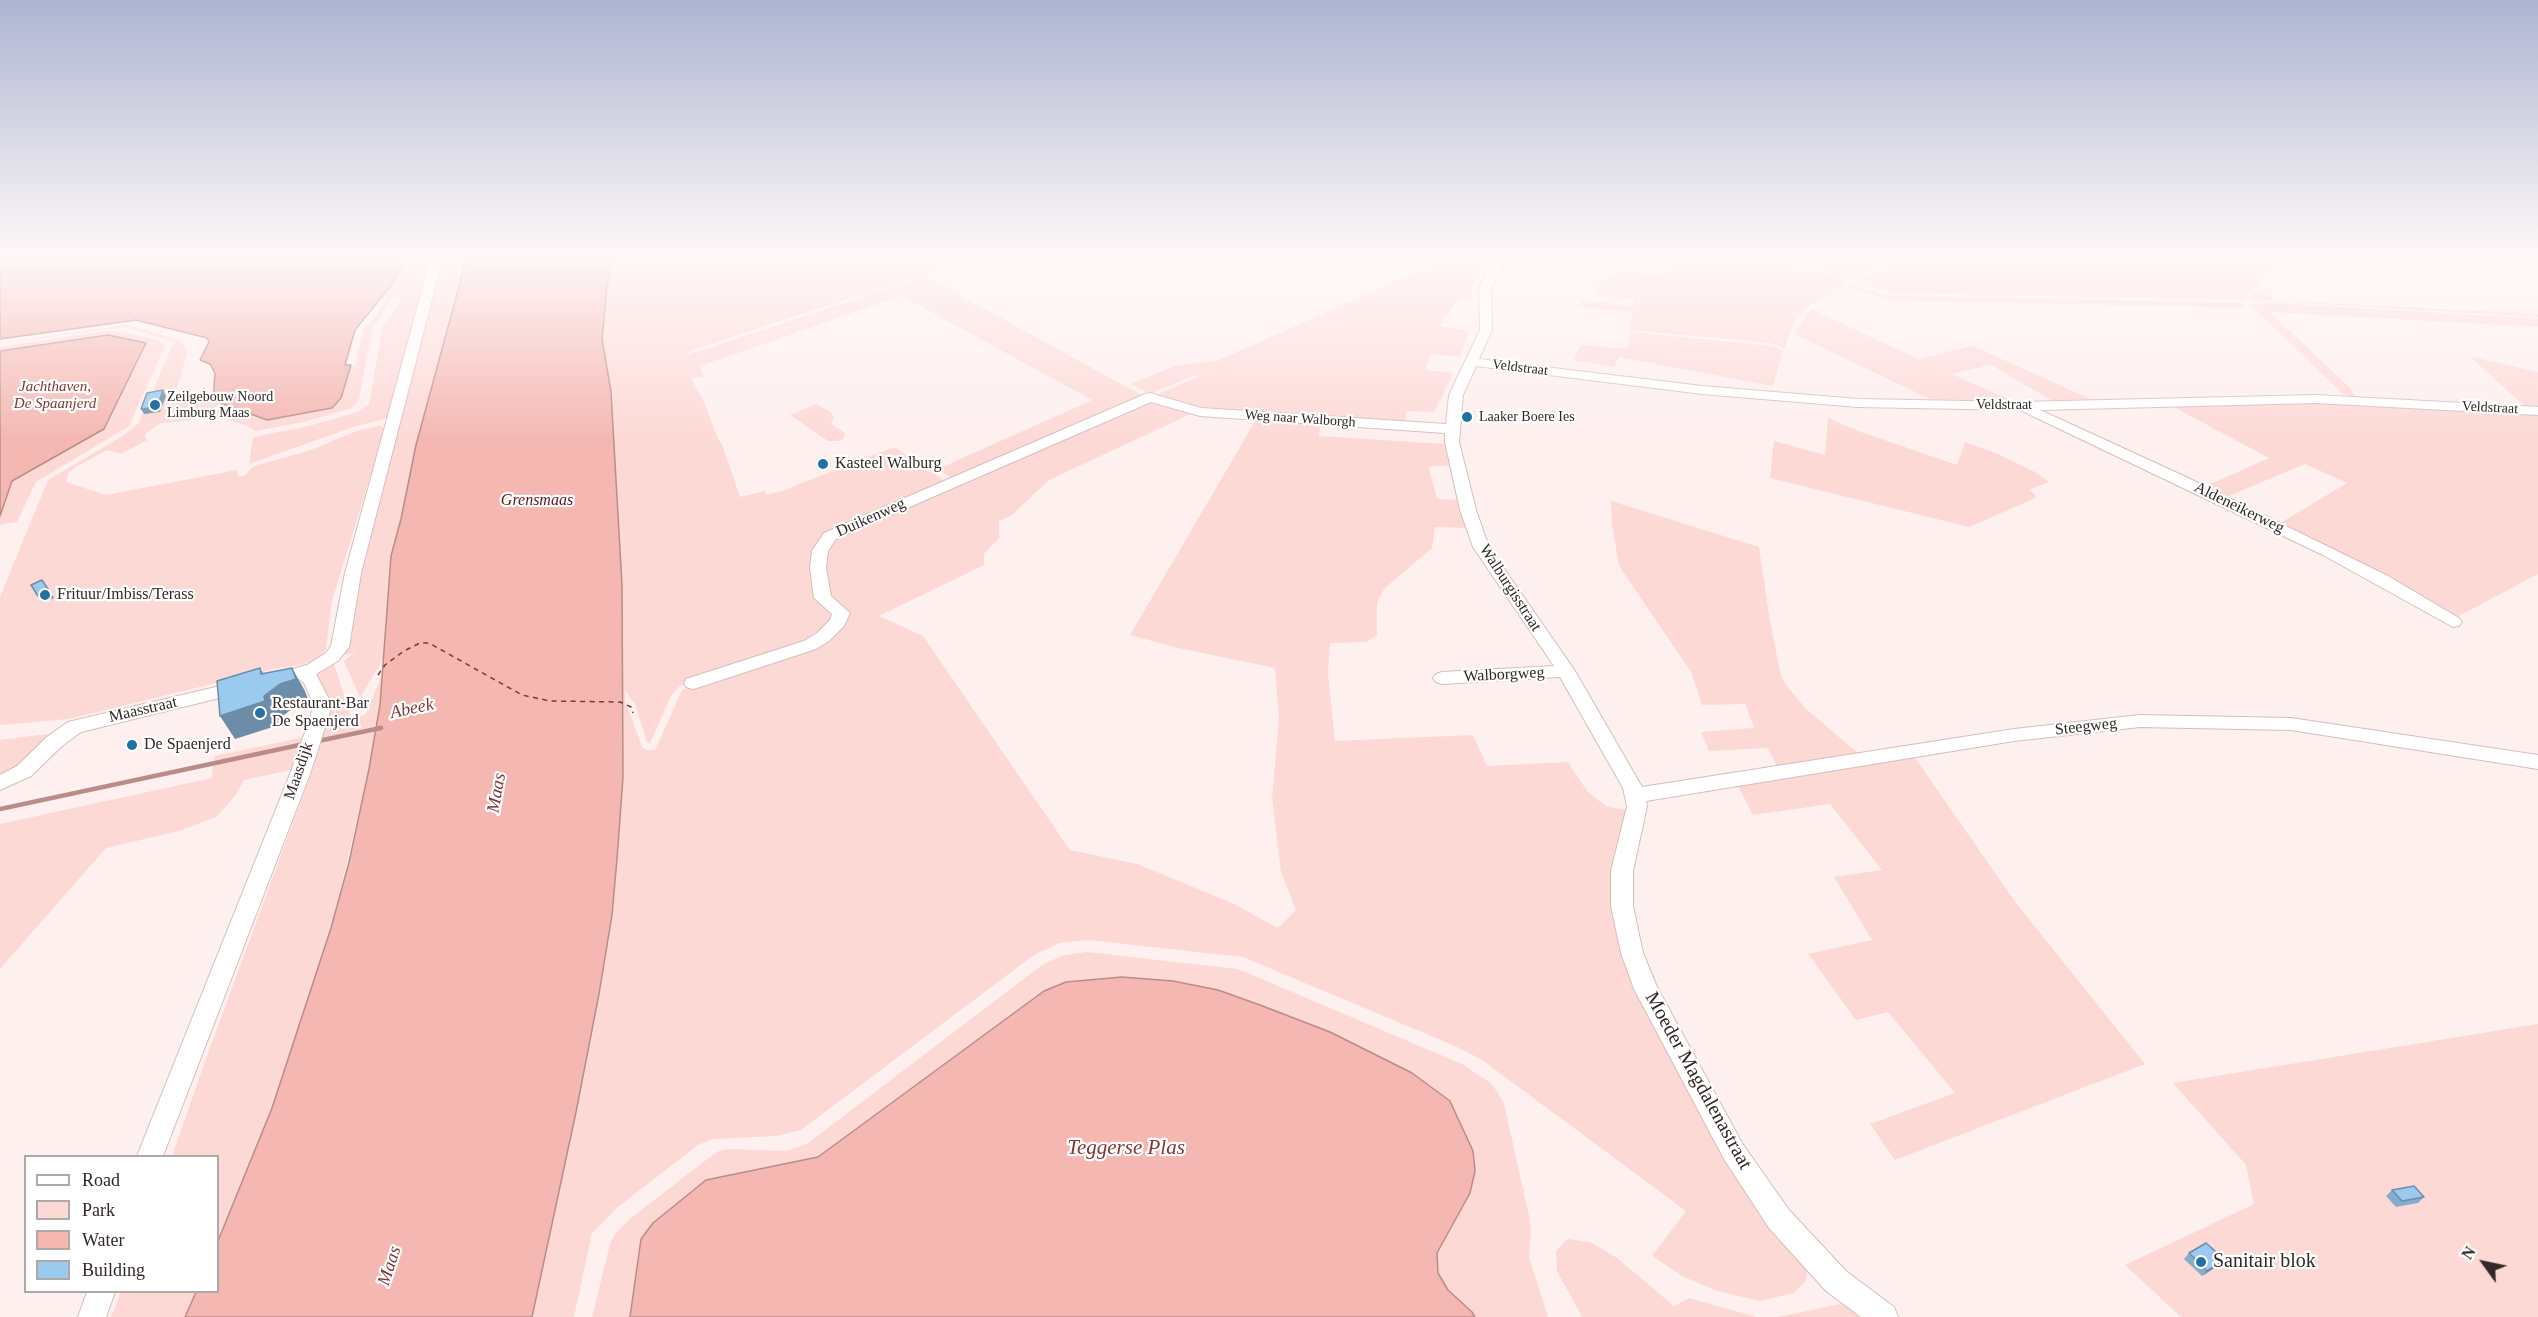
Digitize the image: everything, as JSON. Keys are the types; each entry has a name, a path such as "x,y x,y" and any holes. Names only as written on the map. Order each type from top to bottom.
{"street":[{"path":"303,674 323,663 340,647 348,593 421,318"},
{"name":"Walburgisstraat","path":"1486,318 1486,330 1456,395 1452,429 1458,476 1481,547 1566,671 1612,748 1635,795"},
{"name":"Veldstraat","path":"1472,362 1702,390 1858,403 2020,406 2316,399 2538,411"},
{"name":"Weg naar Walborgh","path":"1150,397 1200,412 1452,429"},
{"name":"Duikenweg","path":"693,683 810,645 834,627 840,620 841,613 823,598 818,568 820,550 830,536 1150,397"},
{"name":"Aldeneikerweg","path":"2020,406 2319,547 2382,580 2453,622"},
{"name":"Walborgweg","path":"1442,678 1511,676 1566,671"},
{"name":"Maasdijk","path":"150,1155 320,715 322,703 312,680 303,674"},
{"name":"Maasstraat","path":"0,783 24,771 55,741 75,727 303,674"},
{"name":"Steegweg","path":"1635,795 2014,735 2140,721 2291,724 2538,762"},
{"name":"Moeder Magdalenastraat","path":"1635,795 1636,806 1621,886 1625,925 1646,989 1733,1151 1779,1219 1836,1281 1884,1317"},
{"path":"92,1317 101,1293"}],"green space":[{"path":"374,318 380,318 373,326 359,400 352,408 304,422 255,431 248,426 204,413 188,421 161,423 145,434 147,440 121,454 107,450 76,467 68,474 66,482 106,495 237,470 238,477 246,475 251,468 258,465 311,450 356,431 382,425 382,429 385,428 332,601 326,649 320,658 306,664 274,669 69,719 0,725 0,597 48,480 121,437 138,424 174,342 126,327 0,343 128,325 182,341 187,353 173,402 214,400 267,420 332,408 341,398 350,367 355,366 364,328"},
{"path":"389,318 414,318 387,418 353,427 249,464 253,437 309,426 357,412 369,404 383,325"},
{"path":"425,318 450,318 416,445 391,556 384,657 360,698 344,661 355,652 339,657 351,597"},
{"name":"Grensmaas","path":"476,318 789,318 687,352 687,355 797,318 837,318 700,366 703,377 691,378 722,444 740,497 765,491 766,495 782,491 894,447 948,483 852,521 826,535 818,543 813,561 819,599 839,616 819,638 805,646 680,686 672,694 650,743 647,742 635,704 625,691 625,700 642,747 647,750 655,750 682,690 805,648 825,638 843,620 845,616 843,610 829,600 825,593 827,584 825,559 834,538 846,530 1147,401 1154,400 1193,413 1049,480 1012,515 999,521 999,538 984,554 984,565 879,616 923,636 1070,850 1137,864 1232,903 1278,928 1296,910 1281,872 1272,798 1279,719 1275,668 1178,648 1130,635 1257,418 1321,422 1319,436 1444,444 1449,466 1431,466 1429,469 1437,499 1459,500 1469,528 1435,527 1432,548 1384,589 1377,603 1377,635 1367,642 1330,643 1328,673 1335,741 1473,735 1487,766 1568,762 1587,791 1598,800 1608,807 1629,810 1615,883 1620,930 1637,984 1718,1145 1742,1184 1809,1266 1805,1282 1793,1293 1760,1301 1717,1291 1682,1276 1652,1256 1686,1211 1482,1060 1455,1046 1243,957 1088,940 1060,943 1034,955 801,1130 776,1136 713,1139 698,1145 618,1207 592,1233 574,1317 391,1317 424,1100 475,893 492,742 499,613 452,519 467,371"},
{"path":"943,318 1002,318 1143,396 955,480 938,469 1092,400"},
{"path":"1312,318 1445,318 1439,326 1469,331 1460,357 1431,354 1425,370 1453,373 1434,412 1406,411 1405,425 1187,407 1158,397 1160,393 1199,376 1196,375 1150,394 1131,384 1177,365 1217,361"},
{"path":"1631,318 1798,318 1792,325 1785,348 1771,343 1630,330"},
{"path":"1805,318 1831,318 1918,359 1973,346 2095,401 2056,403 1991,365 1952,374 2019,404 1938,403 1794,334"},
{"path":"2264,318 2277,318 2349,387 2356,397 2343,394"},
{"path":"2385,318 2529,318 2538,319 2538,327"},
{"path":"117,331 158,340 165,346 129,426 36,482 17,522 0,525 0,516 12,481 104,429 146,344 108,335 0,351 0,347"},
{"path":"1630,332 1773,346 1783,351 1773,386 1619,357 1614,367 1574,360 1581,345 1628,349"},
{"path":"2469,356 2538,372 2538,409 2527,408"},
{"path":"2308,402 2538,414 2538,574 2455,618 2277,525 2347,483 2305,464 2224,498 2202,488 2269,458 2168,404"},
{"path":"816,404 831,412 834,417 831,424 845,433 844,438 838,441 828,441 790,415"},
{"path":"1828,418 1858,431 1957,465 1965,442 1998,454 2033,471 2049,482 2029,490 2036,498 1969,527 1770,478 1774,441 1825,455"},
{"path":"1611,501 1759,547 1769,615 1780,672 1785,684 1806,709 1859,754 1777,767 1768,748 1709,751 1701,732 1754,728 1745,704 1702,705 1691,672 1619,566 1612,524"},
{"path":"333,660 352,719 366,714 382,674 380,705 369,769 331,928 272,1108 219,1239 219,1155 172,1155 315,763 319,671"},
{"path":"48,734 22,765 0,777 0,740"},
{"path":"305,737 296,769 244,780 235,796 216,817 179,831 106,848 0,969 0,824 212,778 214,756"},
{"path":"1913,755 2016,903 2145,1064 1895,1160 1870,1124 1955,1093 1888,1012 1856,1020 1808,954 1872,940 1834,877 1882,870 1830,804 1753,815 1736,782"},
{"path":"1087,952 1238,969 1462,1064 1492,1084 1504,1103 1529,1216 1531,1232 1529,1257 1548,1317 1475,1317 1448,1290 1438,1274 1437,1253 1470,1193 1459,1118 1450,1101 1412,1073 1260,1005 1218,990 1173,981 1122,977 1044,991 818,1157 706,1180 653,1223 641,1239 630,1317 592,1317 610,1244 615,1234 631,1218 706,1160 719,1151 728,1149 787,1151 808,1143 1042,965 1064,955"},
{"path":"2538,1024 2538,1317 2181,1317 2125,1265 2254,1204 2246,1165 2173,1083"},
{"path":"1567,1239 1590,1242 1617,1258 1674,1306 1689,1298 1757,1317 1582,1317 1557,1271 1556,1251"},
{"path":"121,1293 196,1293 185,1317 111,1317"},
{"path":"1844,1303 1872,1317 1777,1317 1793,1314"}],"water":[{"path":"0,318 364,318 355,330 345,365 351,365 341,398 332,408 267,420 213,400 215,373 210,364 200,360 209,342 207,338 136,320 0,339"},
{"name":"Maas","path":"450,318 604,318 602,339 611,392 622,585 623,777 612,915 599,994 532,1317 185,1317 196,1293 219,1293 219,1239 272,1108 331,928 349,862 380,705 391,556 416,445"},
{"name":"Jachthaven, De Spaanjerd","path":"108,335 146,343 104,429 12,481 0,516 0,351"},
{"name":"Teggerse Plas","path":"1122,977 1173,981 1218,990 1260,1005 1330,1032 1412,1073 1450,1101 1473,1151 1475,1171 1470,1193 1437,1253 1438,1273 1448,1290 1475,1317 630,1317 641,1239 653,1223 706,1180 818,1157 1044,991 1066,982"}],"building":[{"path":"163,390 157,407 141,409 147,393"},
{"path":"42,580 50,592 38,596 31,585"},
{"path":"260,668 261,674 292,668 296,679 280,684 264,696 265,701 220,716 217,681"},
{"path":"2414,1186 2424,1197 2402,1201 2392,1190"},
{"path":"2206,1243 2224,1259 2207,1271 2189,1253"}],"waterway":[{"name":"Abeek","path":"318,741 381,728"},
{"name":"Abeek","path":"0,809 304,744"}],"ferry route":[{"path":"378,675 385,665 404,651 420,643 429,643 522,695 550,701 620,702 631,707 633,713"}],"place":[{"name":"Zeilgebouw Noord Limburg Maas","path":"155,405"},
{"name":"Laaker Boere Ies","path":"1467,417"},
{"name":"Kasteel Walburg","path":"823,464"},
{"name":"Frituur/Imbiss/Terass","path":"45,595"},
{"name":"Restaurant-Bar De Spaenjerd","path":"260,713"},
{"name":"De Spaenjerd","path":"132,745"},
{"name":"Sanitair blok","path":"2201,1262"}]}
